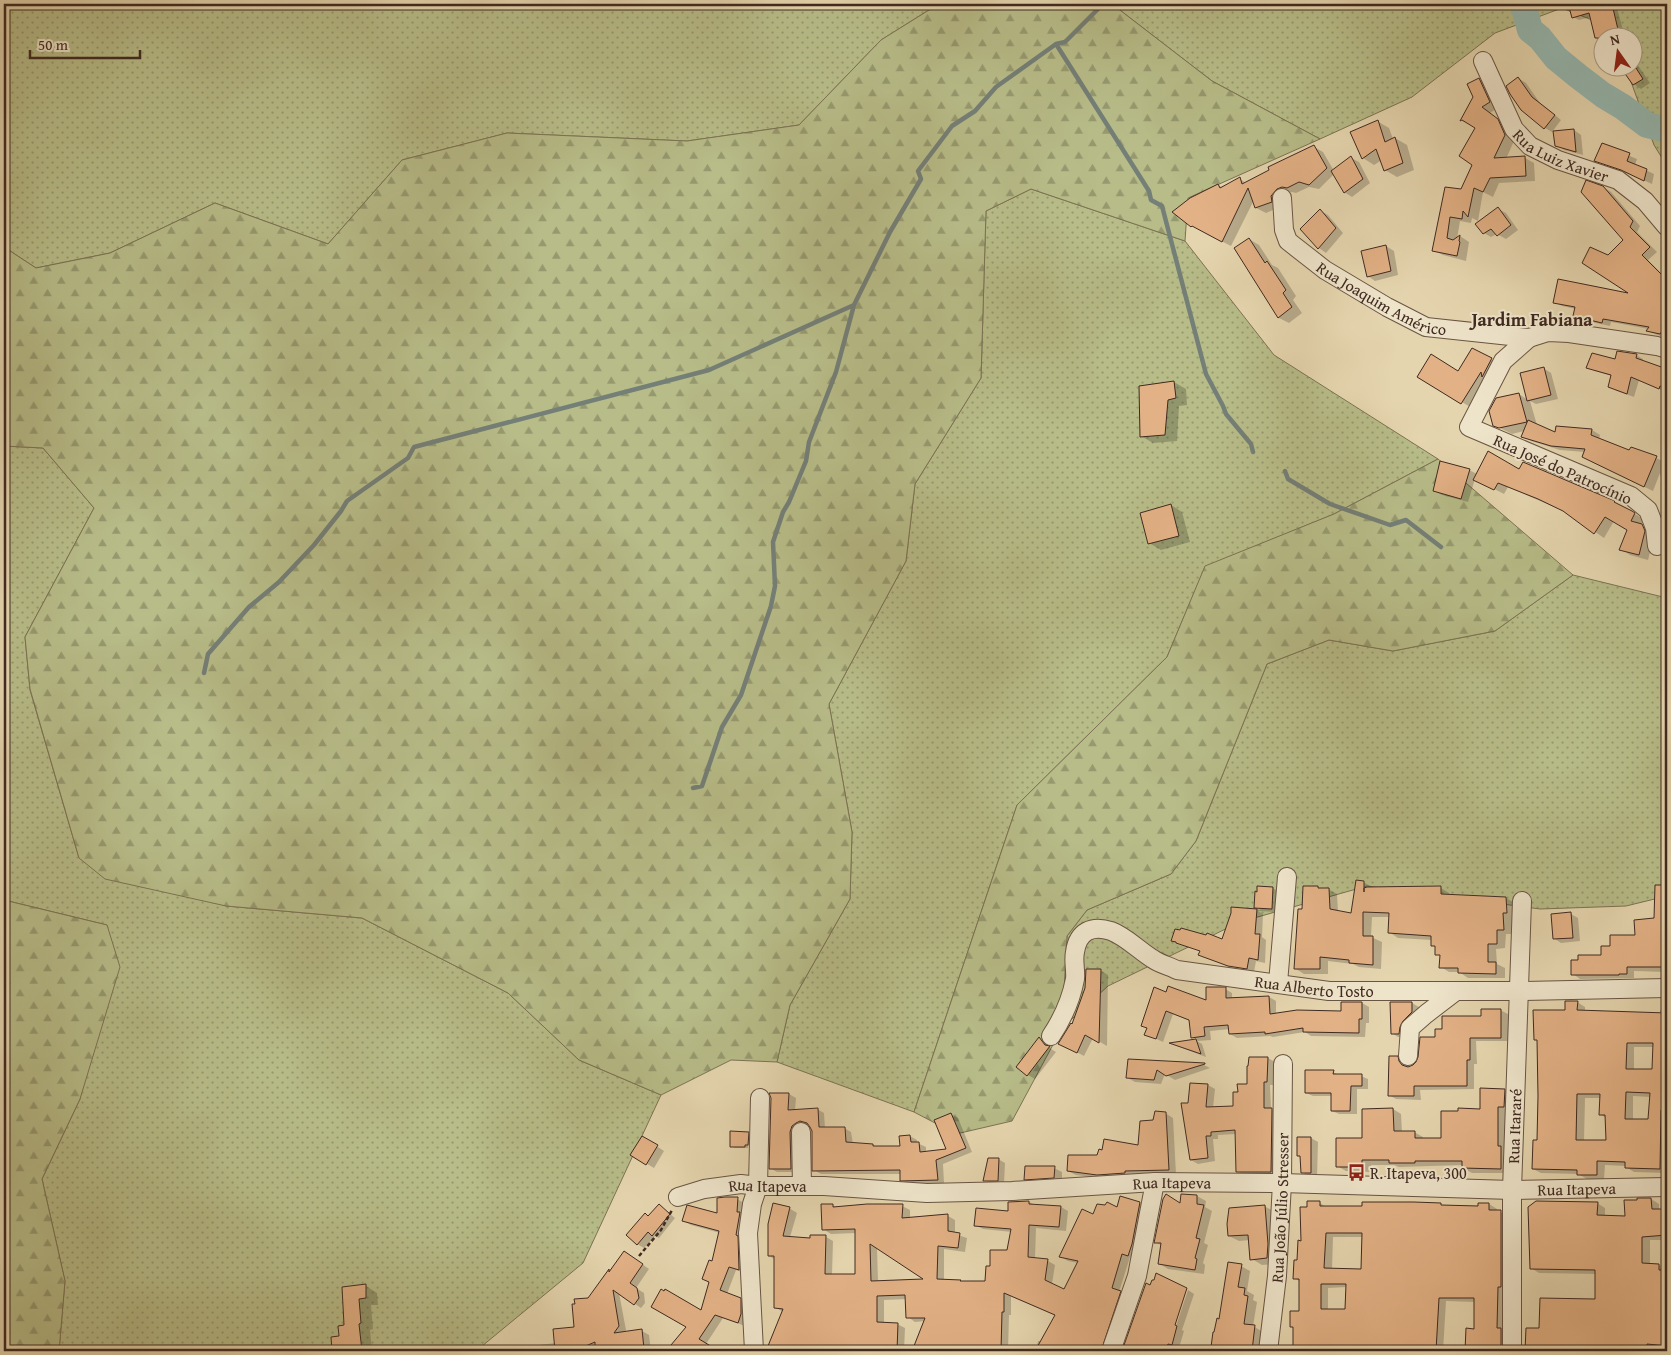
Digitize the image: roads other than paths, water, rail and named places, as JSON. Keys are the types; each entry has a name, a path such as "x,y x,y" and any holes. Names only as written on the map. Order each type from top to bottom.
{"street":[{"name":"Rua Luiz Xavier","path":"1483,61 1514,129 1530,146 1558,160 1618,180 1644,201 1667,227"},
{"name":"Rua Joaquim Américo","path":"1282,198 1284,230 1288,241 1325,270 1387,308 1426,327 1529,338"},
{"path":"1529,338 1548,332 1569,333 1667,349"},
{"name":"Rua José do Patrocínio","path":"1529,338 1503,361 1469,427 1631,496 1648,510 1655,528 1657,546"},
{"path":"1278,983 1288,877"},
{"name":"Rua Itararé","path":"1512,1351 1512,1190 1522,901"},
{"name":"Rua Alberto Tosto","path":"1051,1036 1063,1018 1070,998 1075,978 1074,953 1077,942 1082,934 1091,929 1100,928 1113,932 1155,960 1177,970 1329,991 1518,991 1667,988"},
{"path":"1408,1056 1410,1028 1456,991"},
{"name":"Rua João Júlio Stresser","path":"1268,1351 1277,1276 1282,1184 1283,1064"},
{"path":"754,1351 748,1233 752,1204 758,1186 760,1098"},
{"path":"801,1132 802,1186"},
{"path":"1111,1351 1137,1276 1156,1182"},
{"name":"Rua Itapeva","path":"678,1197 704,1188 741,1184 927,1193 1012,1191 1156,1182 1512,1190 1667,1187"}],"waterway":[{"path":"693,788 702,786 722,727 741,695 771,606 775,586 773,542 783,512 806,461 809,442 836,372 854,305 890,232 921,179 918,171 952,126 975,111 996,87 1056,44 1065,42 1103,4"},
{"path":"1523,4 1530,30 1540,38 1556,58 1603,95 1647,125 1667,130"},
{"path":"1056,44 1149,191 1151,200 1162,206 1206,374 1226,414 1251,444 1253,452"},
{"path":"204,673 208,654 249,607 279,582 314,545 347,501 408,458 414,447 709,370 854,305"},
{"path":"1285,471 1288,479 1330,504 1390,525 1406,520 1441,547"}],"place":[{"name":"R. Itapeva, 300","path":"1356,1173"}],"district":[{"name":"Jardim Fabiana","path":"1532,320"}]}
